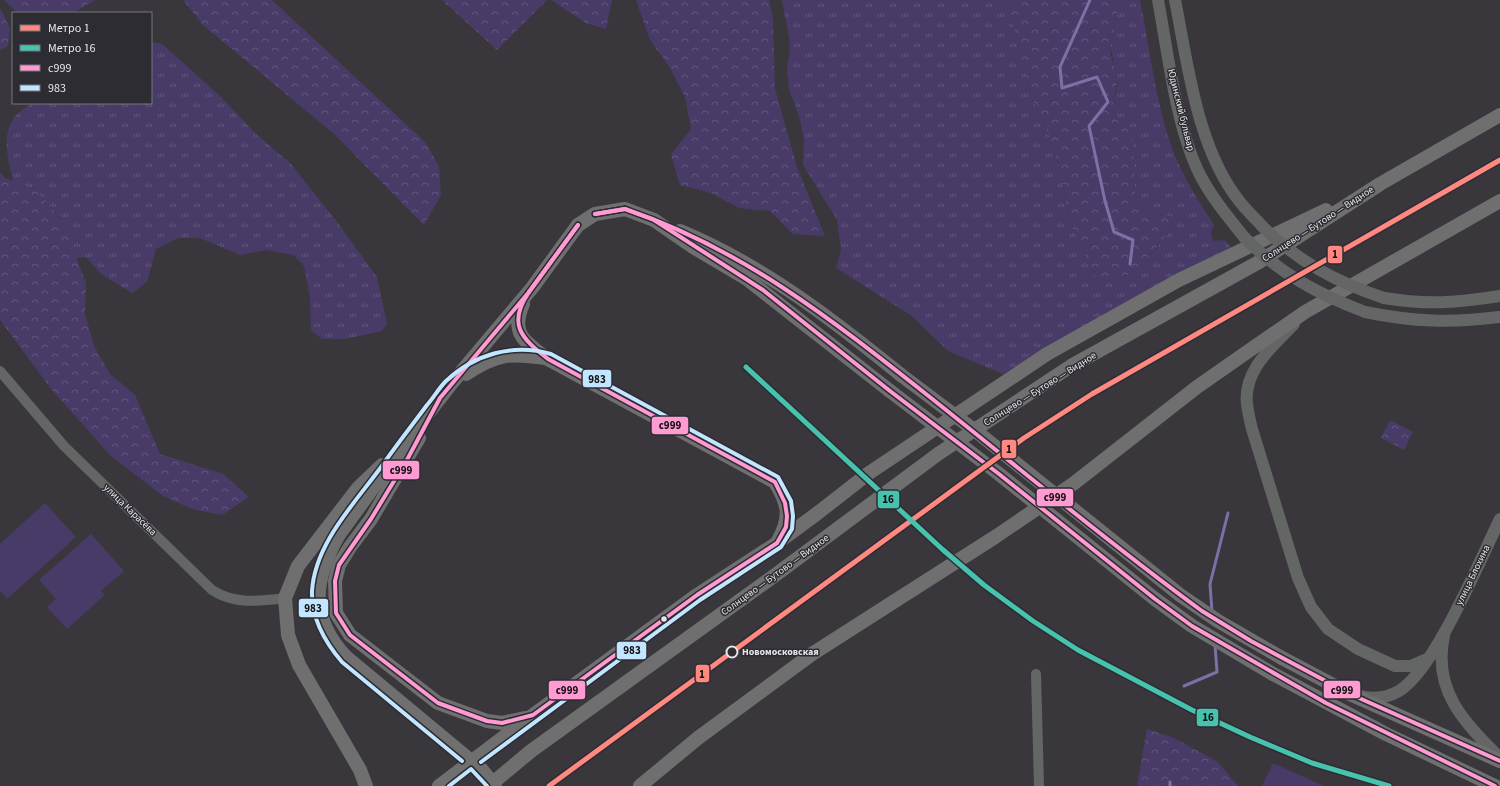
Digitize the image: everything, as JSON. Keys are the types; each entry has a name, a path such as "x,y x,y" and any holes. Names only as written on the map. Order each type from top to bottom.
{"main road":[{"name":"Солнцево — Бутово — Видное","path":"489,786 531,751 772,578 938,454 1071,366 1259,262 1380,184 1500,115"},
{"path":"439,786 697,595 777,543 869,473 1047,354 1179,280 1380,184"},
{"path":"640,786 698,738 812,654 996,537 1073,484 1197,387 1305,312 1500,200"},
{"path":"495,786 482,770 346,657 333,643 323,623 318,599 319,581 326,557 338,536 409,438 451,384 527,295 578,225 595,214 625,209 697,238 754,267 788,289 862,343 982,436 1180,595 1224,625 1350,694 1500,762"},
{"path":"654,220 693,247 752,282 890,391 999,474 1155,599 1192,626 1273,674 1386,734 1495,786"},
{"path":"527,295 518,315 517,326 521,336 532,347 548,359 774,482 785,503 787,516 786,527 777,543"},
{"path":"451,384 481,364 494,358 506,355 548,359"},
{"path":"440,398 408,458 371,520 350,547 339,565 335,580 334,598 336,613 350,635 438,703 494,722 515,721 533,715"},
{"path":"366,786 360,770 299,665 288,635 285,598 298,566 358,488 409,438"},
{"path":"653,786 698,738"}],"street":[{"name":"Юдинский бульвар","path":"1158,0 1175,92 1187,142 1200,174 1221,210 1257,250 1293,278 1310,289 1365,312 1424,321 1464,322 1500,317"},
{"name":"Юдинский бульвар","path":"1175,0 1192,87 1204,133 1218,166 1239,201 1279,243 1310,266 1350,287 1384,298 1412,303 1458,303 1500,296"},
{"path":"1305,312 1267,352 1254,370 1248,385 1247,404 1252,429 1298,578 1311,607 1328,629 1344,640 1395,666 1411,666 1427,659"},
{"name":"улица Карасёва","path":"0,371 64,446 212,590 221,596 233,600 285,598"},
{"name":"улица Блохина","path":"1445,631 1500,519"},
{"path":"1350,694 1378,698 1398,691 1413,679 1445,631"},
{"path":"1445,631 1441,657 1442,676 1448,695 1464,720 1500,758"},
{"path":"1036,674 1039,786"}],"green space":[{"path":"4,0 95,0 75,12 17,12"},
{"path":"183,0 272,0 425,142 439,166 441,195 424,225 333,133 203,25"},
{"path":"442,0 547,0 497,50"},
{"path":"551,0 612,0 606,29 586,23"},
{"path":"636,0 769,0 773,19 775,89 797,167 825,236 793,234 770,211 739,208 711,193 680,185 671,154 691,129 685,97 669,66 650,40"},
{"path":"782,0 1007,0 1032,99 1050,137 1059,167 1071,225 1095,276 1106,280 1117,279 1138,267 1157,248 1171,230 1173,222 1171,216 1149,215 1139,207 1135,194 1133,154 1126,126 1118,121 1113,111 1113,101 1118,83 1110,45 1116,23 1119,0 1140,0 1159,101 1169,140 1189,184 1214,225 1211,233 1212,239 1214,241 1225,240 1233,250 1070,335 1003,374 948,351 912,316 836,268 841,251 837,220 803,165 804,140 800,119 789,89 787,67 790,50 789,37"},
{"path":"1007,0 1119,0 1116,23 1110,45 1111,56 1118,79 1113,100 1113,111 1118,121 1126,126 1133,141 1135,194 1139,207 1149,215 1171,216 1173,221 1171,229 1148,257 1138,267 1117,279 1106,280 1095,276 1071,225 1059,167 1050,137 1032,99"},
{"path":"0,8 10,28 8,46 0,50"},
{"path":"152,42 162,44 221,97 255,133 291,164 337,222 377,277 387,323 382,331 345,339 322,339 311,330 310,297 304,266 294,255 266,250 240,255 200,238 178,238 156,249 147,282 132,293 101,274 86,257 76,258 61,218 35,190 13,181 9,164 7,138 8,129 17,114 31,104 152,104"},
{"path":"0,172 5,178 35,190 61,218 86,283 85,314 94,346 110,374 135,395 160,454 223,474 249,497 222,515 192,509 163,496 111,456 52,390 0,320"},
{"path":"1390,420 1413,432 1404,450 1381,438"},
{"path":"45,503 76,537 7,599 0,591 0,544"},
{"path":"91,534 124,571 101,591 105,595 67,629 47,607 56,599 39,580"},
{"path":"1147,729 1174,738 1218,762 1238,786 1137,786"},
{"path":"1273,763 1324,786 1262,786"}],"waterway":[{"path":"1090,0 1060,67 1062,88 1097,77 1108,102 1089,126 1105,201 1114,232 1133,240 1130,264"},
{"path":"1212,612 1210,584 1228,513"},
{"path":"1184,686 1217,672 1215,645"}],"metro line":[{"name":"1","path":"549,786 1024,438 1092,394 1500,160"},
{"name":"16","path":"746,367 942,549 984,585 1033,621 1078,650 1192,710 1250,737 1312,763 1389,786"}],"transit line":[{"name":"с999","path":"595,214 625,209"},
{"name":"с999","path":"595,214 625,209"},
{"name":"с999","path":"625,209 667,225 708,244 746,265 820,313 891,366 1062,504 1202,611 1251,641 1350,694 1500,761"},
{"name":"с999","path":"625,209 654,220 763,290 890,391 999,474 1155,599 1192,626 1326,703 1495,786"},
{"name":"с999","path":"529,292 578,225"},
{"name":"с999","path":"529,292 578,225"},
{"name":"с999","path":"529,292 522,303 519,313 518,322 520,330 524,337 548,359 775,482 785,503 787,516 786,527 777,543 697,595 533,715 502,723 487,721 438,703 350,635 336,613 335,581 339,565 371,519 408,458 440,398 529,292"},
{"name":"983","path":"462,761 342,662 320,629 314,611 312,591 315,573 329,539 339,523 446,381 469,364 495,353 523,350 537,351 551,354 778,477 791,501 793,516 792,529 781,547 700,600 481,762"},
{"name":"983","path":"449,786 471,769 487,786"}],"place":[{"name":"Новомосковская","path":"732,652"}]}
